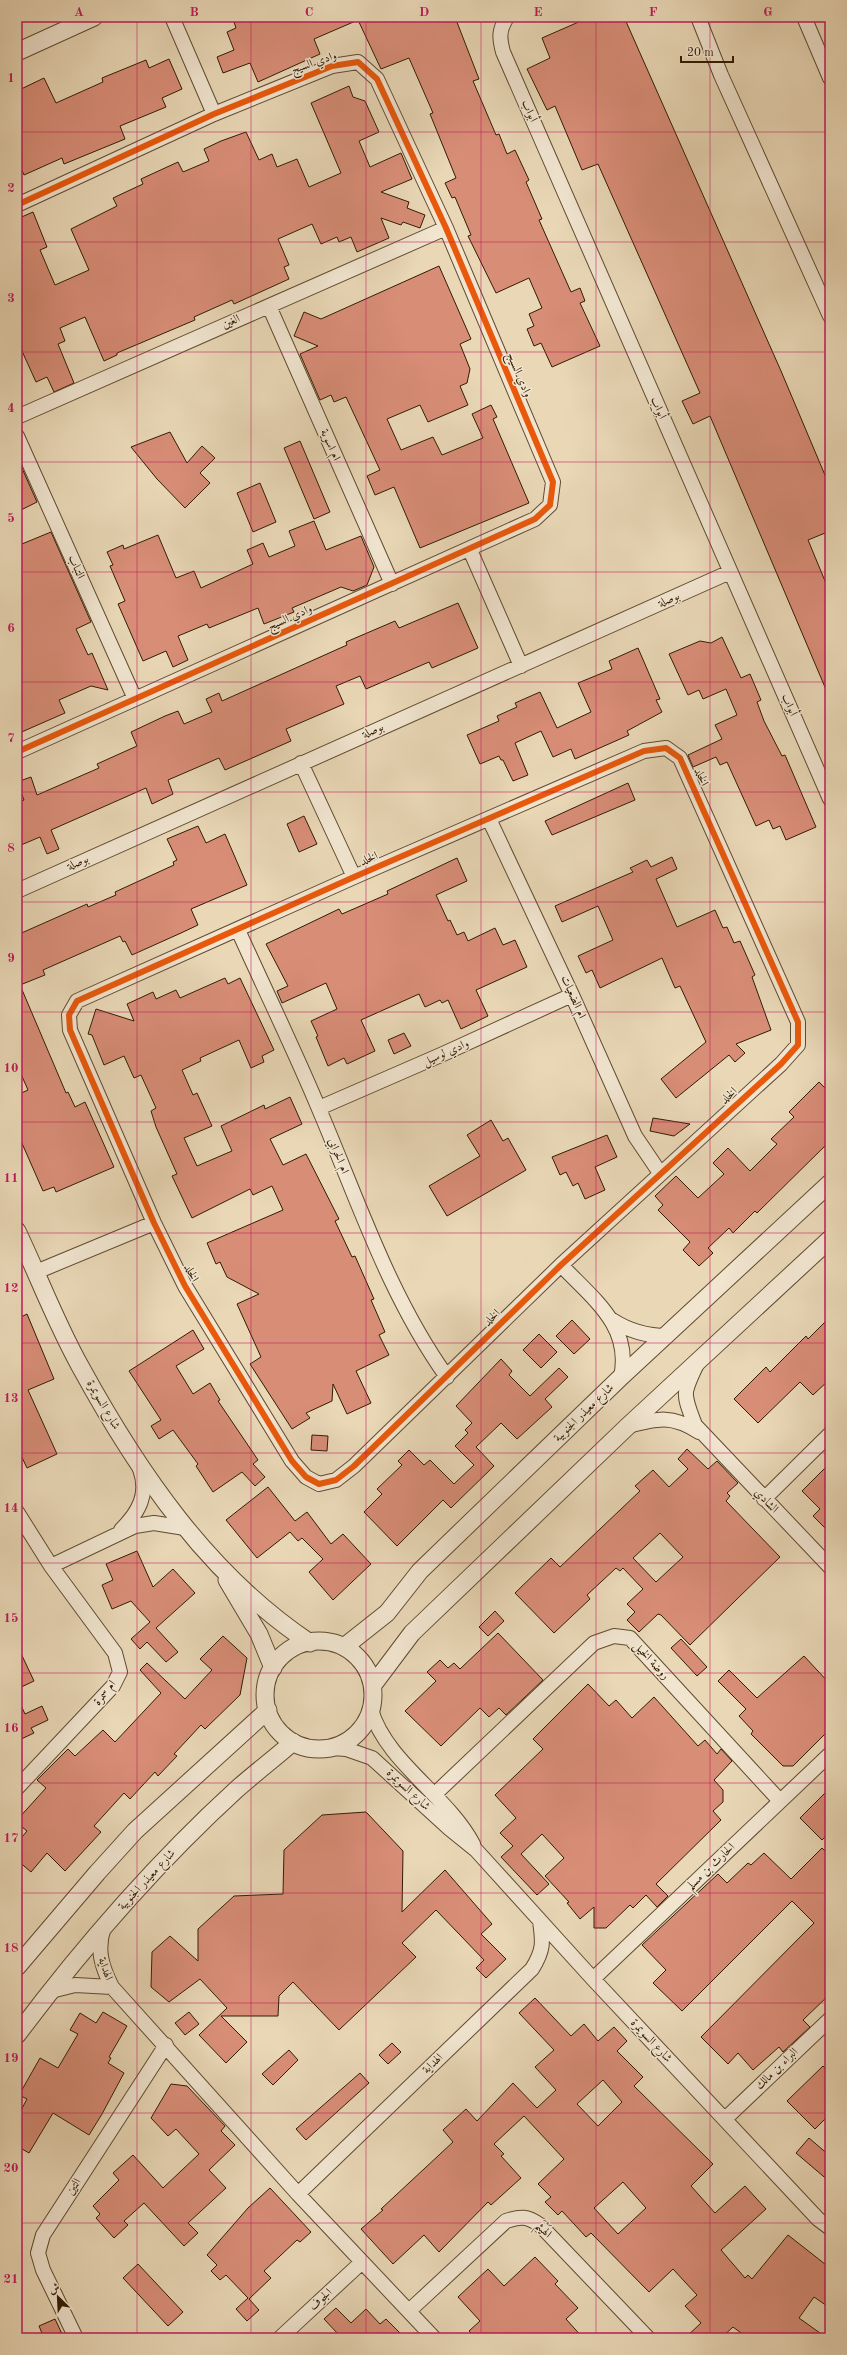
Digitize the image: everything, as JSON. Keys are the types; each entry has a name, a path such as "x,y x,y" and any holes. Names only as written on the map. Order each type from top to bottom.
{"street":[{"path":"17,52 94,17"},
{"path":"172,17 214,114"},
{"name":"أبواب","path":"507,17 500,28 499,38 503,52 830,799"},
{"path":"698,17 721,75 830,316"},
{"path":"804,17 830,78"},
{"name":"وادي السيج","path":"17,205 214,114 332,66 358,62 377,79 446,228 553,482 550,505 536,520 17,752"},
{"name":"الغين","path":"17,417 446,228"},
{"name":"ام اسوية","path":"269,306 392,584"},
{"name":"التباب","path":"17,436 135,698"},
{"path":"470,550 521,666"},
{"name":"بوصلة","path":"17,891 730,572"},
{"name":"الخلد","path":"666,748 680,758 798,1022 798,1045 781,1064 561,1265 354,1466 336,1480 319,1484 306,1477 292,1461 240,1379 185,1286 154,1223 70,1030 69,1015 77,1001 354,877 489,819 644,751 666,748"},
{"name":"الخلد","path":"301,763 354,877"},
{"name":"ام الضعيات","path":"489,819 572,995 635,1136 660,1173"},
{"name":"ام الحرابي","path":"238,930 319,1108 366,1223 403,1306 423,1344 447,1377"},
{"name":"وادي لوسيل","path":"319,1108 443,1054 572,995"},
{"name":"شارع معيذر الجنوبية","path":"344,1647 387,1613 420,1570 621,1377 667,1336 830,1183"},
{"path":"36,1272 154,1223"},
{"name":"شارع السويمرة","path":"17,1231 79,1365 140,1468 185,1528 216,1563 276,1618 310,1643"},
{"path":"372,1685 412,1633 628,1426 830,1239"},
{"path":"561,1265 610,1318 621,1340 624,1365 621,1377"},
{"path":"610,1318 637,1332 667,1336"},
{"name":"الشادي","path":"698,1362 685,1389 684,1400 696,1425 764,1499 830,1567"},
{"name":"الشادي","path":"628,1426 656,1419 670,1419 683,1422 703,1434"},
{"path":"764,1499 830,1434"},
{"path":"118,1533 133,1518 142,1502 144,1482 140,1468"},
{"name":"ام سمرة","path":"17,1512 51,1566 115,1653 120,1672 113,1686 17,1788"},
{"path":"51,1566 135,1526 154,1523 185,1528"},
{"name":"شارع السويمرة","path":"216,1563 260,1634 273,1668"},
{"name":"روضة الخيل","path":"434,1794 594,1643 614,1636 630,1638 780,1801"},
{"path":"326,1642 344,1647 362,1663 372,1685 371,1710 362,1728 353,1737 332,1748 311,1748 294,1742 280,1732 268,1710 266,1687 273,1668 291,1650 310,1643 326,1642"},
{"path":"17,1968 97,1873 135,1831 268,1710"},
{"name":"شارع السويمرة","path":"371,1710 378,1729 390,1746 458,1820 476,1850"},
{"name":"شارع معيذر الجنوبية","path":"17,2035 104,1927 162,1863 210,1815 294,1742"},
{"name":"شارع السويمرة","path":"332,1748 346,1749 372,1758 450,1829 476,1850 593,1980 818,2219 830,2228"},
{"name":"الحارث بن مسلم","path":"593,1980 830,1754"},
{"name":"الهداية","path":"298,2194 532,1968 542,1953 540,1921"},
{"name":"الهداية","path":"104,1927 100,1943 100,1960 112,1987 166,2045 298,2194 434,2338"},
{"name":"الهداية","path":"51,1991 75,1985 112,1987"},
{"name":"البراء بن مالك","path":"725,2119 830,2019"},
{"name":"التين","path":"76,2338 43,2270 38,2253 43,2235 166,2045"},
{"name":"الهَيْثَم","path":"409,2311 506,2221 518,2217 528,2217 540,2225 648,2338"},
{"name":"الجوف","path":"280,2338 362,2262"}],"building":[{"path":"245,17 455,17 479,79 473,81 496,135 499,134 507,154 515,150 529,180 526,182 542,219 539,220 571,292 580,288 585,301 580,303 600,346 552,367 541,343 534,346 527,329 534,326 529,314 542,308 529,278 496,293 468,236 471,235 455,197 452,198 445,183 456,178 430,114 433,113 409,58 381,69 358,20 314,39 320,54 258,82 250,63 223,73 217,57 234,50 227,32 236,28 234,22"},
{"path":"590,17 624,17 781,371 830,487 830,531 808,540 830,593 830,699 710,416 693,424 682,401 700,393 598,164 582,170 555,106 547,110 527,69 550,58 542,38"},
{"path":"169,59 182,89 162,98 166,107 120,126 125,139 64,164 62,158 24,175 17,159 17,91 44,78 56,103 103,82 102,78 146,60 149,68"},
{"path":"349,86 353,97 365,101 379,132 359,141 370,167 401,153 412,179 381,192 409,202 407,208 425,215 420,228 403,222 401,225 381,218 389,238 357,252 351,237 339,242 337,237 321,244 312,224 278,239 289,265 284,267 289,279 234,304 232,300 194,317 195,320 117,353 117,355 104,361 85,317 60,328 65,341 58,344 74,383 54,392 47,377 36,382 17,340 17,219 33,212 47,247 40,250 55,285 89,270 71,229 117,206 113,198 143,184 141,179 178,162 183,172 209,161 204,149 221,141 246,132 259,160 272,154 277,167 297,159 309,187 341,173 311,103"},
{"path":"439,266 471,339 460,344 470,369 467,383 460,386 468,405 428,422 420,405 387,419 401,450 433,437 442,455 483,438 472,414 491,405 497,417 493,419 529,503 420,548 394,487 375,495 367,476 380,470 346,397 334,402 331,395 320,400 300,354 318,346 294,336 304,312 321,319"},
{"path":"170,432 187,463 202,446 215,458 200,473 210,483 185,508 157,479 131,447"},
{"path":"300,441 330,512 314,519 284,448"},
{"path":"17,457 37,502 17,512"},
{"path":"260,483 276,522 253,532 237,493"},
{"path":"314,521 326,550 361,536 374,567 367,585 353,591 341,587 292,608 294,612 264,624 258,608 209,628 207,624 178,636 188,660 173,667 166,651 143,661 118,604 125,601 110,566 113,565 107,552 123,545 124,549 158,535 176,578 194,571 201,588 253,564 247,550 263,543 269,557 295,546 289,531"},
{"path":"51,532 91,622 76,629 88,655 92,653 108,690 91,686 59,700 65,713 17,734 17,546"},
{"path":"458,603 478,648 432,668 429,662 366,689 360,676 336,686 344,704 286,729 291,741 225,770 219,758 168,780 173,794 152,804 146,788 51,830 59,849 47,854 40,837 21,845 17,835 17,803 24,800 17,782 31,777 37,795 99,768 97,764 137,746 131,732 165,716 178,711 184,724 212,712 206,699 219,693 222,701 347,645 346,642 395,621 399,628"},
{"path":"722,637 741,678 750,674 761,700 757,702 764,721 782,756 785,755 816,827 786,840 780,826 773,829 769,820 756,826 727,762 720,765 716,757 693,767 688,755 722,739 715,725 737,715 726,689 703,699 699,690 688,695 669,654 700,641 711,643"},
{"path":"638,648 660,699 656,700 662,712 627,731 629,735 575,759 571,749 553,757 541,731 515,743 528,775 513,781 503,760 501,760 499,756 480,764 467,735 499,721 497,716 517,707 515,703 540,692 557,728 591,712 578,683 612,669 609,661"},
{"path":"628,783 635,800 552,835 545,821"},
{"path":"304,816 317,844 299,852 287,824"},
{"path":"198,826 206,843 225,834 247,885 191,909 198,925 132,955 125,941 123,942 120,936 43,970 45,975 20,985 66,1093 68,1092 75,1107 85,1102 114,1167 56,1192 54,1187 43,1191 17,1132 17,1095 28,1090 17,1065 17,935 87,904 88,907 116,895 115,892 174,865 173,862 177,860 167,839"},
{"path":"672,857 677,869 656,879 677,927 715,910 723,928 727,927 734,943 740,941 755,975 752,977 771,1030 736,1044 745,1053 735,1062 729,1055 676,1098 661,1079 706,1042 680,986 675,988 662,958 600,988 592,970 586,973 578,956 613,940 598,906 562,922 555,906 633,872 630,868 647,860 651,867"},
{"path":"457,858 467,881 436,895 448,921 450,920 457,935 464,932 468,941 495,928 503,945 515,940 527,967 476,990 488,1016 461,1029 448,1000 442,1003 440,1000 425,1007 419,994 361,1020 375,1051 347,1064 344,1058 328,1066 316,1037 318,1036 311,1021 337,1009 326,983 282,1003 277,991 288,986 266,944 339,909 342,914 388,894 387,891"},
{"path":"225,978 228,984 240,978 274,1050 262,1056 264,1062 251,1068 239,1040 200,1058 201,1061 182,1070 193,1095 197,1093 212,1126 184,1138 197,1166 232,1151 221,1126 264,1105 265,1109 290,1097 302,1124 270,1139 283,1165 306,1154 339,1219 335,1221 352,1257 355,1256 374,1299 371,1300 385,1332 379,1335 389,1355 356,1371 371,1403 347,1414 333,1384 332,1401 306,1413 310,1418 292,1429 250,1364 261,1357 237,1304 259,1294 227,1277 220,1262 216,1264 207,1243 283,1210 272,1186 253,1195 250,1189 192,1218 172,1176 177,1174 156,1127 151,1111 156,1108 141,1075 134,1078 124,1056 104,1065 92,1035 88,1034 96,1009 134,1021 127,1004 153,992 156,999 176,990 180,998"},
{"path":"404,1033 411,1046 394,1054 388,1040"},
{"path":"819,1082 830,1093 830,1141 757,1213 755,1211 733,1233 729,1228 708,1248 713,1253 699,1266 683,1250 690,1242 658,1210 663,1205 655,1196 676,1176 698,1198 724,1174 713,1163 728,1148 750,1171 777,1144 771,1139 794,1117 789,1112"},
{"path":"653,1118 690,1124 674,1136 650,1131"},
{"path":"491,1120 503,1141 508,1138 526,1170 447,1216 429,1186 480,1156 467,1135"},
{"path":"607,1135 617,1157 595,1167 605,1190 585,1199 578,1183 573,1186 566,1172 560,1175 552,1157"},
{"path":"27,1314 54,1379 28,1390 57,1454 27,1468 17,1447 17,1319"},
{"path":"830,1317 830,1379 813,1395 800,1382 758,1423 734,1399 766,1367 770,1372 806,1336 808,1339"},
{"path":"572,1320 590,1339 574,1354 556,1336"},
{"path":"193,1330 204,1349 176,1366 193,1394 210,1383 220,1400 218,1401 258,1460 253,1464 265,1477 255,1486 242,1472 213,1492 196,1466 198,1464 173,1430 159,1439 151,1426 161,1420 129,1371"},
{"path":"539,1334 557,1352 541,1368 523,1350"},
{"path":"501,1359 512,1371 509,1375 530,1396 559,1368 568,1377 545,1399 552,1407 517,1439 501,1423 476,1447 494,1466 451,1508 443,1500 397,1546 364,1512 382,1494 377,1489 402,1465 398,1461 409,1450 424,1465 430,1460 454,1484 474,1465 455,1446 468,1433 465,1430 472,1423 456,1406"},
{"path":"312,1435 328,1436 327,1451 311,1450"},
{"path":"687,1449 708,1469 717,1461 738,1483 727,1493 730,1496 726,1501 780,1557 690,1645 661,1615 658,1614 639,1632 627,1620 635,1612 627,1604 643,1589 623,1568 620,1571 616,1568 587,1595 590,1599 554,1633 515,1593 551,1558 560,1567 640,1491 635,1486 653,1470 669,1487 688,1469 678,1459","holes":["660,1533 683,1557 656,1582 633,1558"]},
{"path":"830,1463 830,1533 813,1516 820,1509 802,1491"},
{"path":"268,1487 295,1521 307,1512 331,1544 343,1534 371,1564 333,1600 309,1572 323,1559 302,1538 298,1541 290,1532 257,1558 226,1520"},
{"path":"137,1551 153,1587 173,1569 195,1593 156,1628 178,1652 166,1662 147,1642 140,1649 131,1639 150,1622 131,1601 112,1609 102,1585 113,1580 106,1564"},
{"path":"495,1611 504,1621 488,1636 479,1627"},
{"path":"498,1633 543,1680 506,1715 499,1708 489,1717 480,1708 441,1746 405,1711 436,1681 427,1672 440,1660 448,1668 454,1663 460,1669"},
{"path":"223,1636 247,1658 240,1695 205,1729 201,1725 174,1754 177,1756 158,1776 155,1772 130,1799 124,1793 94,1826 101,1832 65,1871 47,1853 31,1872 17,1860 17,1843 27,1831 17,1823 17,1820 46,1788 37,1780 68,1749 75,1756 103,1730 115,1742 161,1693 140,1670 147,1663 185,1699 212,1670 200,1659"},
{"path":"681,1639 707,1667 697,1676 671,1648"},
{"path":"17,1645 34,1681 17,1689"},
{"path":"804,1656 830,1684 830,1729 793,1766 783,1766 751,1734 753,1731 739,1716 746,1709 718,1681 729,1670 757,1698"},
{"path":"588,1684 609,1706 616,1700 632,1718 654,1697 698,1746 705,1740 717,1754 721,1749 732,1761 714,1780 723,1790 723,1802 713,1811 721,1820 656,1884 668,1896 657,1907 646,1895 633,1908 630,1905 606,1928 594,1928 594,1907 580,1919 567,1903 569,1902 545,1876 564,1858 542,1834 521,1854 549,1884 537,1895 501,1857 513,1846 500,1833 516,1818 495,1795 543,1749 533,1739"},
{"path":"17,1697 25,1714 42,1706 48,1720 31,1728 34,1733 17,1741"},
{"path":"830,1788 830,1832 822,1840 800,1818"},
{"path":"366,1812 403,1851 402,1912 445,1870 492,1924 481,1934 506,1959 486,1978 476,1968 484,1960 436,1910 402,1943 416,1957 339,2030 293,1982 279,1996 278,2016 221,2016 247,2042 226,2063 199,2035 227,2008 200,1979 169,2002 151,1987 152,1952 170,1936 198,1961 198,1929 234,1896 283,1894 284,1850 322,1815"},
{"path":"822,1848 830,1856 830,1994 803,2020 810,2027 783,2052 779,2047 753,2070 738,2053 728,2064 701,2037 814,1923 792,1901 682,2011 653,1983 666,1970 642,1945 718,1874 727,1883 748,1863 751,1865 764,1853 791,1879"},
{"path":"535,1998 571,2036 584,2024 598,2041 614,2027 627,2041 617,2051 643,2077 634,2086 713,2164 691,2186 715,2213 745,2186 766,2209 721,2250 745,2278 748,2275 752,2279 788,2235 830,2268 830,2308 814,2297 799,2318 827,2338 748,2338 733,2327 721,2338 685,2338 701,2323 685,2306 697,2295 673,2269 649,2292 591,2233 586,2237 562,2211 558,2215 545,2202 551,2197 538,2184 564,2159 524,2116 494,2144 504,2154 501,2156 521,2178 491,2205 488,2202 439,2252 424,2235 393,2264 361,2229 383,2210 381,2209 453,2142 443,2130 466,2109 477,2121 513,2083 537,2108 556,2090 535,2067 554,2050 519,2013","holes":["603,2080 622,2102 598,2126 577,2104","623,2182 646,2208 618,2234 594,2208"]},
{"path":"103,2012 127,2026 109,2057 111,2058 108,2063 124,2073 89,2135 53,2113 29,2153 17,2146 17,2118 27,2099 19,2095 40,2058 58,2068 78,2034 70,2030 80,2013 96,2023"},
{"path":"189,2012 199,2024 185,2035 175,2023"},
{"path":"392,2043 401,2052 388,2064 379,2055"},
{"path":"289,2050 298,2060 273,2085 262,2074"},
{"path":"823,2066 830,2073 830,2114 815,2129 787,2101"},
{"path":"360,2073 369,2083 306,2140 296,2129"},
{"path":"171,2084 187,2086 225,2126 221,2131 235,2145 209,2170 226,2188 188,2223 198,2233 184,2246 144,2203 124,2221 128,2225 114,2238 96,2218 100,2214 93,2206 119,2180 113,2173 133,2155 163,2188 199,2154 176,2129 168,2136 151,2118"},
{"path":"809,2138 830,2156 830,2182 796,2153"},
{"path":"270,2188 311,2232 300,2242 297,2240 264,2271 271,2278 249,2299 259,2310 247,2321 236,2309 248,2298 226,2275 220,2280 211,2271 217,2265 207,2255 248,2208"},
{"path":"535,2257 558,2281 555,2284 578,2308 566,2319 583,2338 476,2338 469,2331 480,2321 458,2297 488,2269 504,2286"},
{"path":"138,2264 183,2312 168,2326 123,2278"},
{"path":"336,2308 351,2323 366,2309 380,2324 386,2319 405,2338 335,2338 339,2335 324,2319"},
{"path":"55,2319 64,2338 44,2338 39,2326"}],"cycle path":[{"path":"17,205 214,114 332,66 358,62 377,79 446,228 553,482 550,505 535,519 17,752"},
{"path":"666,748 680,758 798,1022 798,1045 781,1064 561,1265 354,1466 336,1480 319,1484 306,1477 292,1461 185,1286 154,1223 70,1030 69,1015 77,1001 354,877 644,751 666,748"}]}
